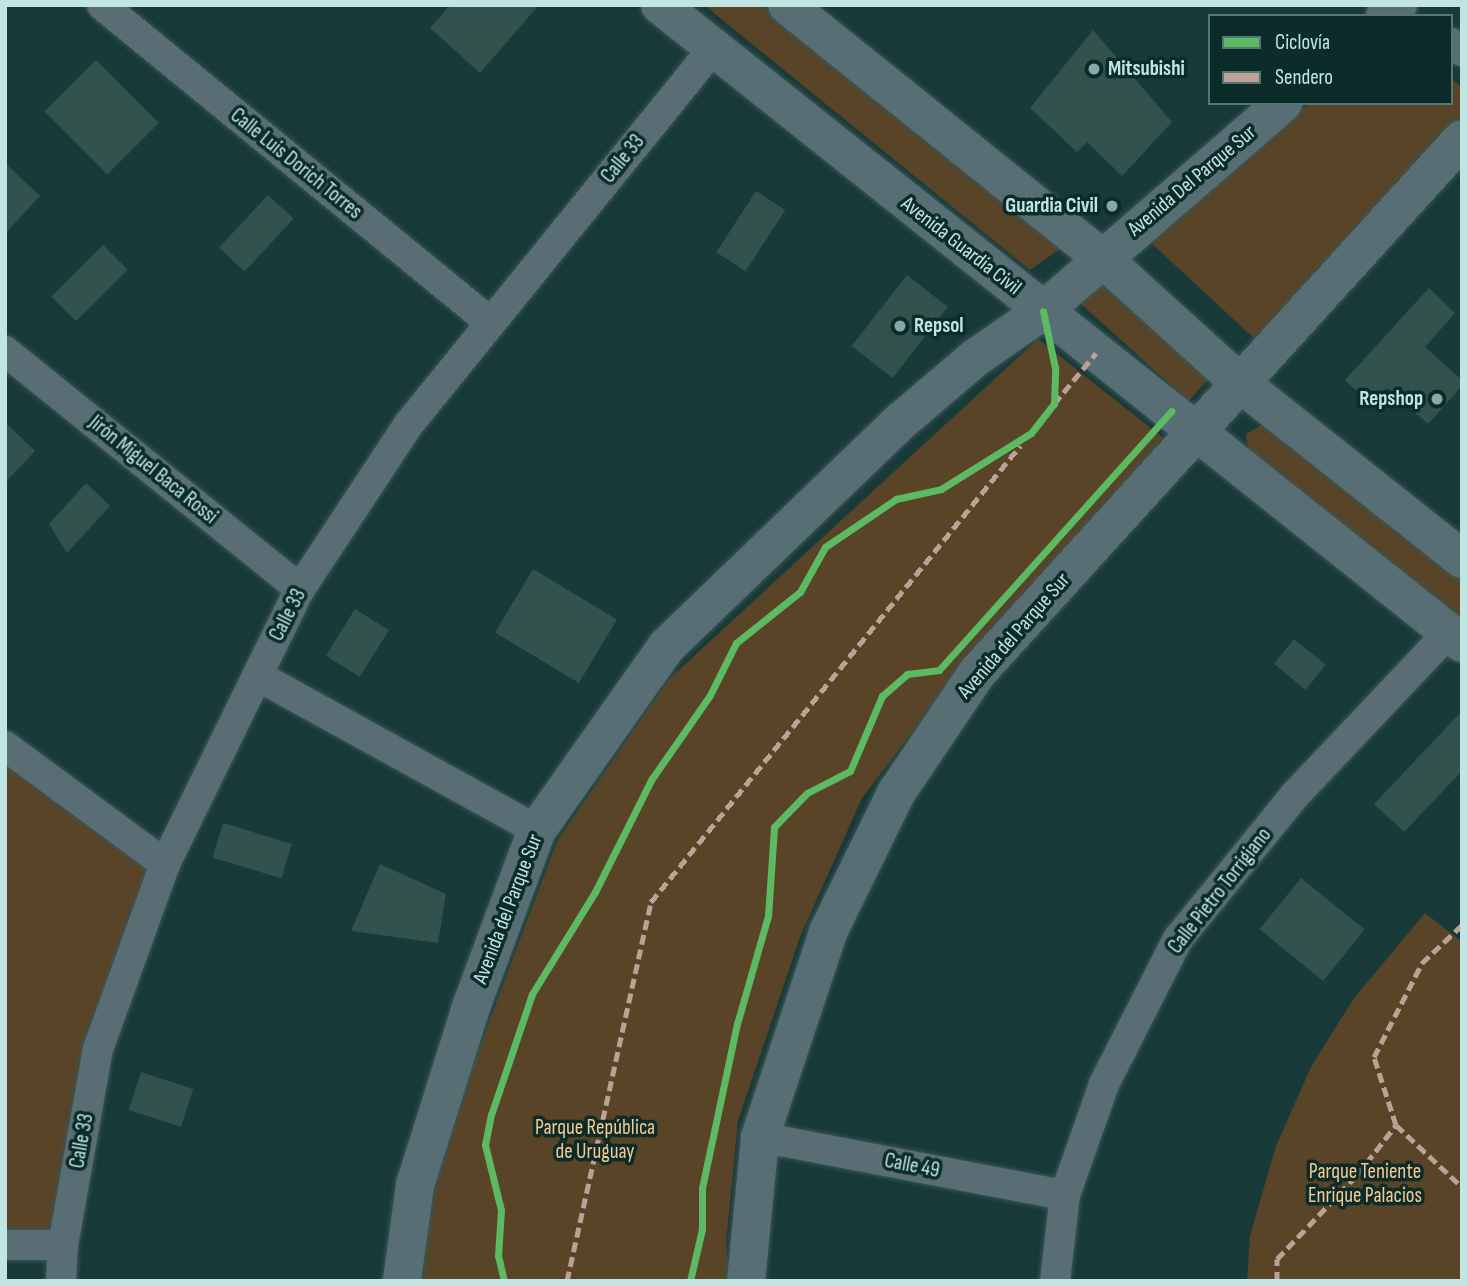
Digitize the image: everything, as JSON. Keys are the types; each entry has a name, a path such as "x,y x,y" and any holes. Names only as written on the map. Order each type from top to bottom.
{"main road":[{"name":"Avenida Guardia Civil","path":"660,5 1456,638"},
{"path":"788,5 1102,258 1240,383 1462,559"},
{"name":"Avenida Del Parque Sur","path":"1102,258 1281,105"},
{"name":"Avenida del Parque Sur","path":"746,1281 760,1137 828,932 896,793 976,673 1462,139"},
{"name":"Avenida del Parque Sur","path":"402,1281 415,1185 471,1007 537,830 667,646 901,421 975,358 1043,311 1102,258"}],"street":[{"name":"Calle Luis Dorich Torres","path":"102,5 490,322"},
{"name":"Calle 33","path":"61,1281 62,1245 98,1049 165,864 300,589 409,424 713,49"},
{"name":"Jirón Miguel Baca Rossi","path":"5,351 300,589"},
{"name":"Calle Pietro Torrigiano","path":"1055,1281 1065,1195 1104,1084 1178,939 1295,795 1456,638"},
{"path":"258,676 537,830"},
{"path":"5,746 165,864"},
{"name":"Calle 49","path":"760,1137 1065,1195"},
{"path":"5,1245 62,1245"}],"green space":[{"path":"704,5 762,5 1060,249 1030,270"},
{"path":"1453,80 1462,87 1462,122 1257,341 1147,239 1308,105 1453,105"},
{"path":"1101,283 1208,379 1189,401 1082,305"},
{"name":"Parque República de Uruguay","path":"1038,339 1166,440 950,683 862,798 800,937 738,1121 726,1244 729,1281 422,1281 435,1166 557,841 668,680"},
{"path":"1265,423 1462,575 1462,627 1248,452 1246,434"},
{"path":"5,756 155,865 53,1234 5,1232"},
{"name":"Parque Teniente Enrique Palacios","path":"1425,913 1462,942 1462,1281 1247,1281 1250,1236 1276,1146 1311,1067 1354,998"}],"building":[{"path":"450,5 539,5 480,73 430,28"},
{"name":"Mitsubishi","path":"1093,30 1172,122 1122,176 1087,142 1077,152 1030,108"},
{"path":"96,60 159,123 107,175 44,112"},
{"path":"5,163 40,196 5,234"},
{"path":"756,191 785,210 746,271 716,252"},
{"path":"268,195 294,219 244,272 219,248"},
{"path":"103,245 128,270 76,321 51,297"},
{"name":"Repsol","path":"907,275 948,307 893,378 852,346"},
{"path":"1429,288 1455,313 1425,347 1462,380 1462,386 1428,424 1387,388 1371,404 1345,380"},
{"path":"5,422 35,451 5,483"},
{"path":"86,483 110,506 67,553 49,524"},
{"path":"533,569 617,619 579,683 495,632"},
{"path":"355,609 389,630 360,677 326,656"},
{"path":"1294,639 1326,665 1306,690 1274,664"},
{"path":"1462,711 1462,771 1404,832 1374,804"},
{"path":"223,823 292,844 281,878 212,857"},
{"path":"380,864 446,894 438,943 351,931"},
{"path":"1301,878 1365,930 1323,981 1259,929"},
{"path":"141,1072 193,1089 181,1127 129,1110"}],"marked path":[{"path":"1054,404 1096,353"},
{"path":"567,1281 651,902 1020,446"},
{"path":"1277,1281 1277,1259 1357,1175 1396,1125 1374,1057 1422,963 1462,925"},
{"path":"1396,1125 1462,1187"}],"cycle path":[{"path":"504,1281 498,1256 501,1210 485,1145 491,1115 532,994 595,892 651,780 710,695 736,643 800,592 825,547 896,499 941,489 1031,433 1054,404 1055,368 1043,311"},
{"path":"690,1281 702,1229 702,1188 737,1024 768,916 774,827 807,793 850,771 882,696 907,674 939,670 1171,411"}],"place":[{"name":"Mitsubishi","path":"1094,69"},
{"name":"Guardia Civil","path":"1112,206"},
{"name":"Repsol","path":"900,326"},
{"name":"Repshop","path":"1437,399"}]}
